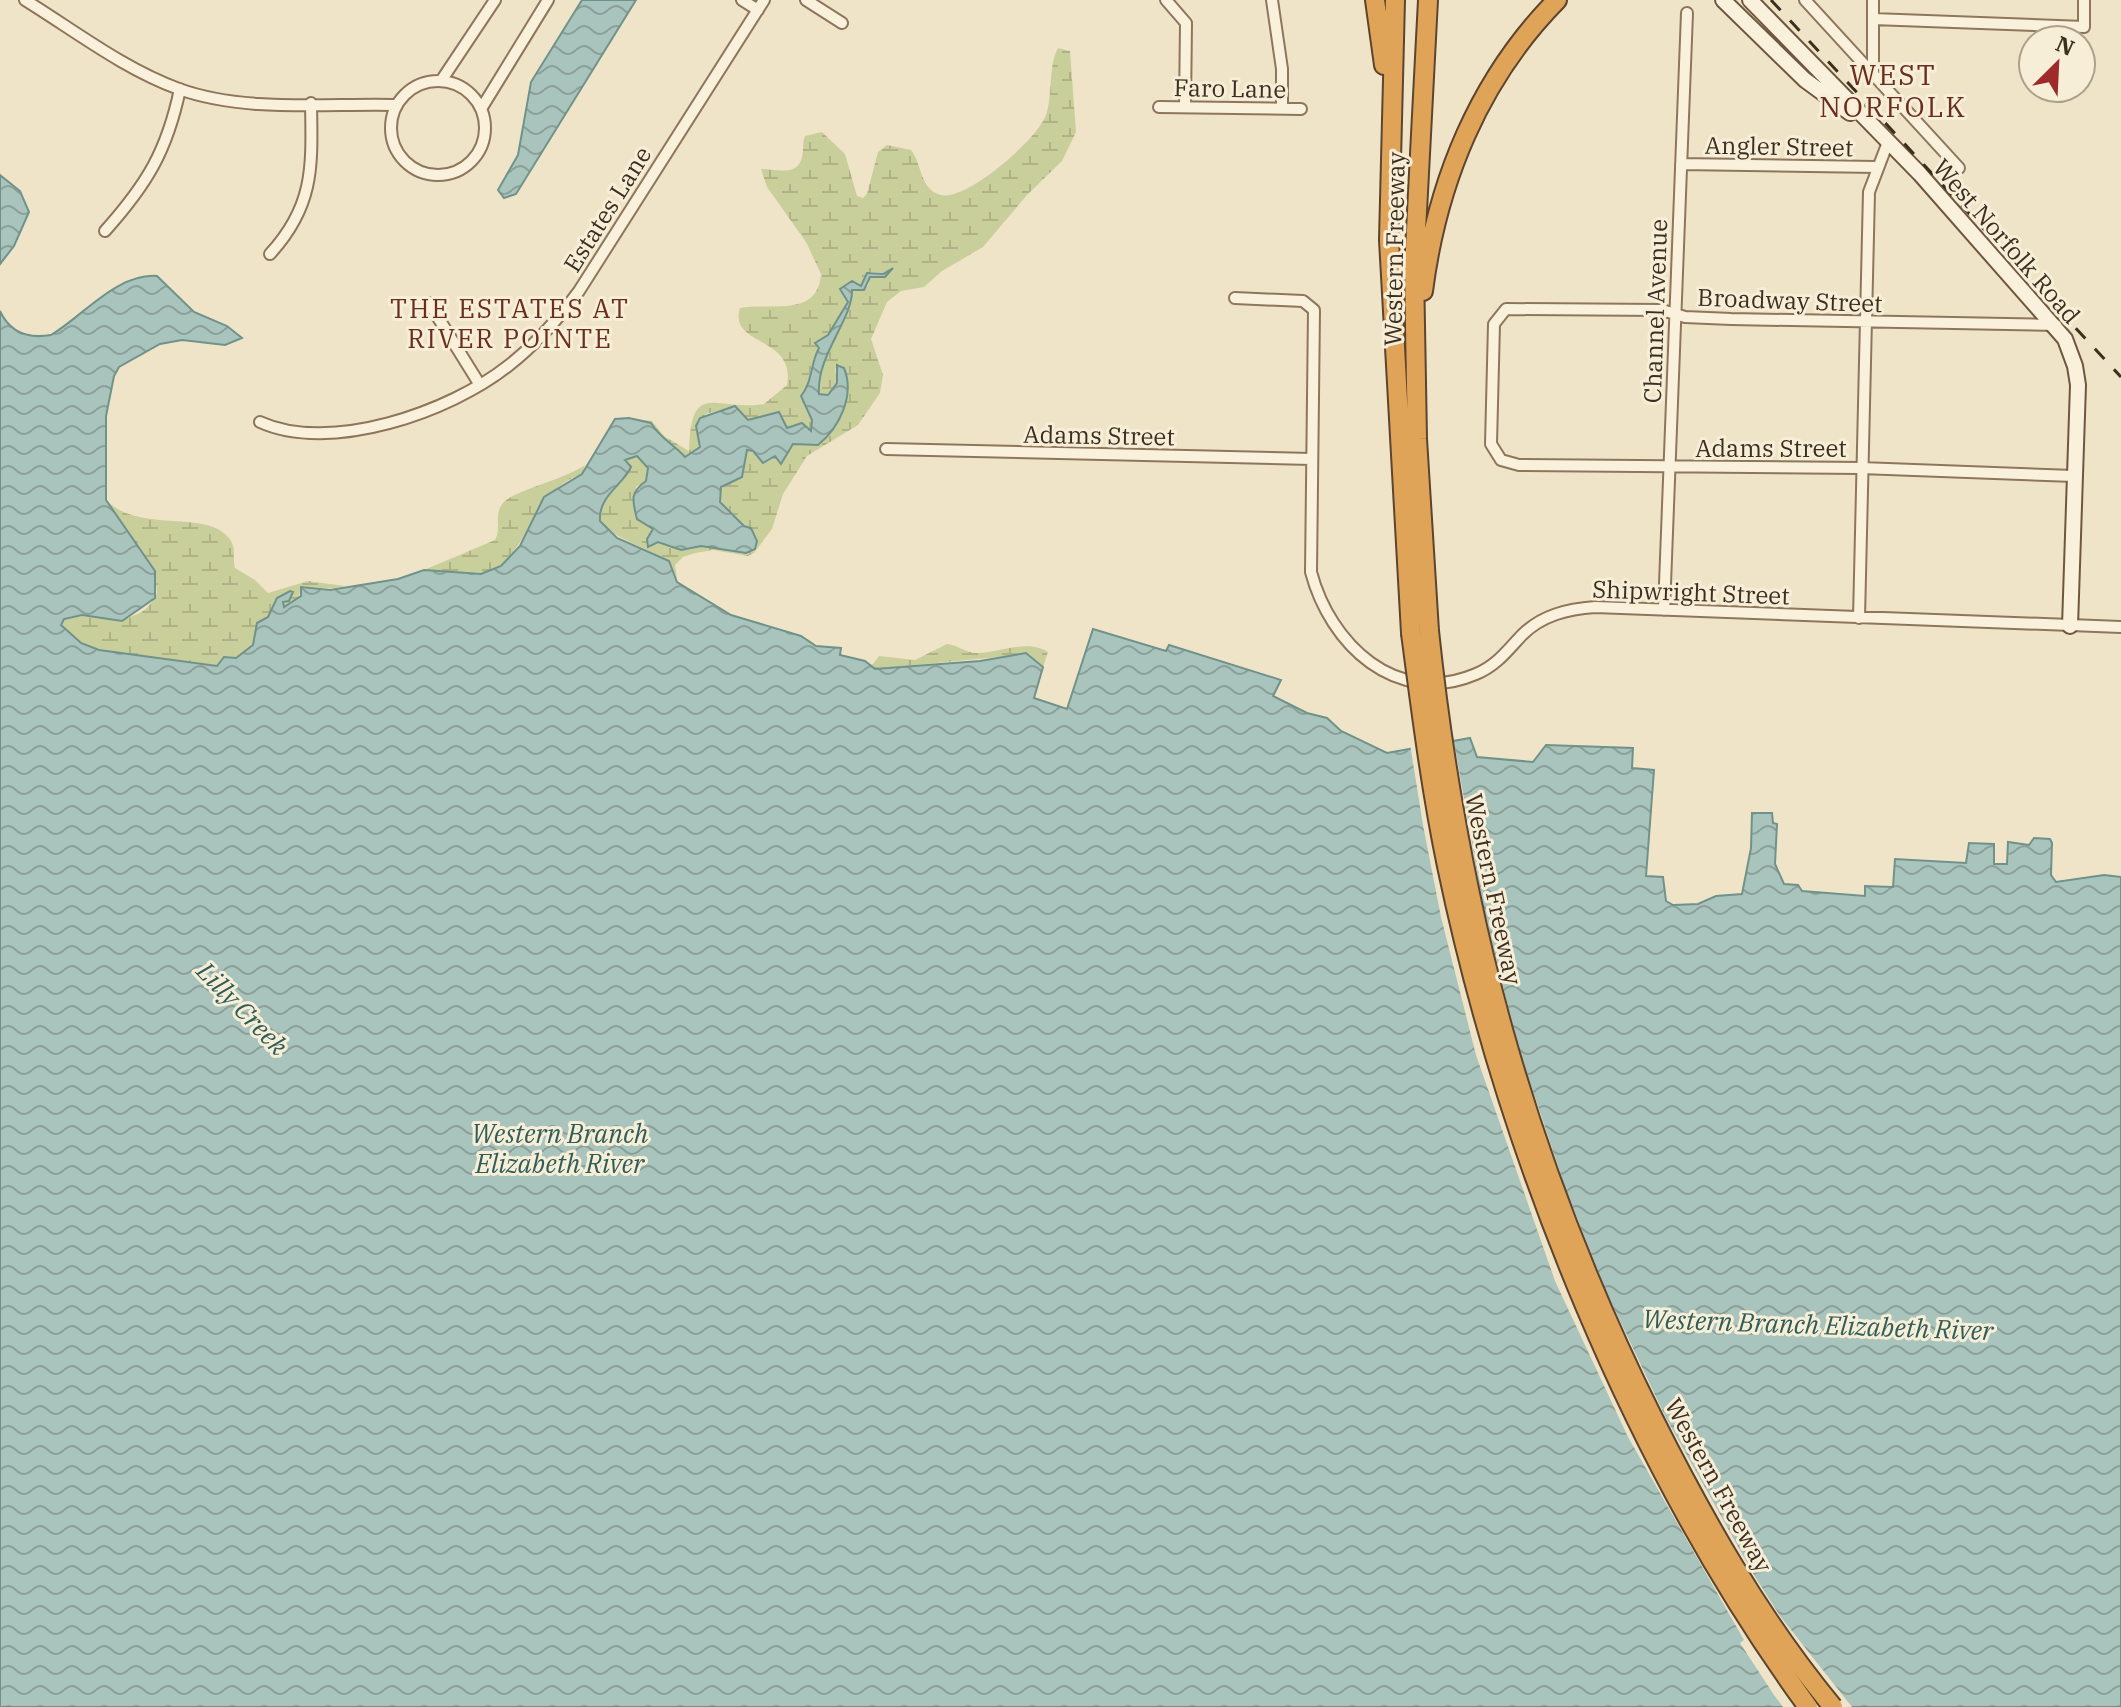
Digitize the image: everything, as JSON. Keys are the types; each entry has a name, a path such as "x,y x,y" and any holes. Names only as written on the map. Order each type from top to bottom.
{"highway":[{"path":"1375,0 1390,105"},
{"name":"Western Freeway","path":"1395,0 1390,105 1390,256 1420,632 1447,866 1501,1075 1541,1192 1599,1337 1658,1459 1730,1587 1808,1707"},
{"name":"Western Freeway","path":"1428,0 1414,269 1420,632 1476,933 1529,1120 1569,1232 1609,1330 1682,1474 1781,1640 1833,1707"},
{"path":"1415,361 1431,243 1440,202 1456,157 1497,75 1523,37 1557,0"}],"street":[{"path":"25,0 135,69 180,89 242,102 397,105"},
{"path":"441,81 495,0"},
{"path":"481,109 548,0"},
{"path":"742,0 761,5"},
{"path":"806,0 842,23"},
{"path":"1166,0 1186,23 1185,107"},
{"path":"1272,0 1282,69 1282,108"},
{"name":"West Norfolk Road","path":"1723,0 1805,80 1885,140"},
{"name":"West Norfolk Road","path":"1750,0 2056,325 2071,350 2078,385 2070,626"},
{"path":"1805,0 1959,168"},
{"path":"1873,0 1873,76"},
{"path":"1873,19 2084,27 2084,0"},
{"name":"Estates Lane","path":"260,422 299,433 373,426 412,416 480,385 508,366 572,301 761,5"},
{"name":"Channel Avenue","path":"1664,610 1687,13"},
{"path":"441,81 461,87 481,109 485,131 478,153 463,168 442,175 420,171 402,158 391,126 397,105 416,87 441,81"},
{"path":"105,231 155,168 172,127 180,89"},
{"path":"270,254 297,219 309,186 311,103"},
{"name":"Faro Lane","path":"1159,107 1301,109"},
{"path":"1859,618 1869,192 1885,140"},
{"name":"Angler Street","path":"1681,164 1876,167"},
{"name":"Shipwright Street","path":"1235,298 1303,301 1312,306 1309,552 1317,595 1331,624 1347,644 1369,662 1396,676 1421,683 1446,683 1476,674 1498,662 1538,623 1564,611 1595,607 2121,627"},
{"path":"429,303 480,385"},
{"name":"Broadway Street","path":"1492,431 1494,334 1497,316 1506,309 1675,313 1731,319 2056,325"},
{"name":"Adams Street","path":"1492,431 1492,450 1509,463 1670,468 1861,468 2074,476"},
{"name":"Adams Street","path":"886,449 1311,459"}],"green space":[{"path":"1058,48 1070,51 1076,132 1062,161 1027,195 983,247 942,271 924,287 901,291 887,302 871,339 883,375 880,393 858,425 807,456 783,494 772,529 754,553 748,556 713,550 695,553 683,557 675,565 677,578 662,559 609,530 600,521 600,512 625,460 637,456 648,468 646,481 636,487 637,519 653,529 648,539 649,547 658,542 681,550 701,546 746,553 755,535 720,502 719,493 728,480 742,477 747,450 766,459 790,451 793,444 818,445 840,417 844,398 840,364 835,369 837,383 828,395 819,393 823,365 847,313 852,290 868,286 870,277 885,277 886,273 871,272 861,286 856,285 844,297 849,302 828,335 816,343 819,348 810,373 806,400 811,431 802,423 787,428 779,412 748,420 732,407 706,414 696,426 700,447 694,455 685,457 650,423 629,418 652,421 664,436 689,451 691,428 701,406 709,403 764,404 787,385 787,369 782,357 744,329 739,320 740,308 801,303 818,288 821,274 806,242 767,187 761,169 791,170 796,167 802,157 805,136 822,132 845,154 857,196 863,198 867,194 878,152 887,145 911,150 929,188 941,195 952,195 1000,167 1040,126 1048,107 1053,63"},
{"path":"585,465 582,474 564,483 550,496 509,558 496,568 473,575 424,570 495,540 500,508 509,498"},
{"path":"106,500 136,516 219,529 229,538 234,549 235,568 255,580 268,593 308,581 345,586 300,590 299,598 284,607 277,598 268,618 257,623 253,645 236,658 221,659 217,666 99,650 81,643 61,625 64,619 139,614 157,593 155,571"},
{"path":"947,644 974,653 1023,646 1048,652 1043,667 1029,654 875,669 868,665 879,656 915,660"}],"water":[{"path":"582,0 636,0 516,194 504,198 498,190 518,155 531,82"},
{"path":"0,175 20,191 29,212 14,246 0,264"},
{"name":"Western Branch Elizabeth River","path":"893,268 885,277 870,277 864,290 852,290 847,313 828,352 820,380 819,394 828,395 837,383 837,365 844,368 847,378 843,410 826,438 818,445 793,444 781,464 775,456 763,463 753,451 747,450 742,477 721,487 720,502 744,526 751,528 757,541 755,549 746,553 701,546 681,550 658,542 648,547 647,539 653,529 637,519 633,502 637,489 646,481 648,468 637,456 625,460 631,467 607,498 600,512 600,521 617,538 669,561 677,582 731,615 801,636 816,646 841,648 840,655 865,661 875,669 980,661 1026,653 1043,667 1034,698 1067,709 1093,629 1166,651 1169,645 1281,680 1273,696 1307,713 1327,718 1341,731 1387,753 1470,738 1477,757 1533,762 1546,745 1633,748 1632,768 1654,770 1646,876 1663,877 1666,901 1673,905 1698,904 1716,896 1742,894 1751,848 1752,813 1772,813 1773,823 1777,824 1775,864 1784,884 1798,885 1802,891 1865,896 1865,886 1893,887 1895,859 1966,863 1969,843 1994,844 1994,864 2007,864 2008,842 2029,845 2034,838 2050,839 2052,843 2051,875 2056,882 2104,875 2121,877 2121,1707 0,1707 0,311 9,325 21,333 51,335 114,288 142,277 157,276 194,312 227,326 242,338 225,345 182,340 160,344 119,367 114,376 106,416 106,500 155,571 155,598 122,621 82,615 64,619 61,625 81,643 99,650 217,666 224,657 236,658 253,645 257,623 268,617 277,598 293,592 289,601 283,602 284,607 301,596 301,587 330,590 398,579 424,570 481,574 501,566 520,546 544,497 582,474 615,419 629,418 651,423 685,457 700,447 696,426 700,418 735,406 748,420 779,412 787,428 802,423 811,431 812,420 801,396 819,348 815,343 828,335 848,302 840,289 852,281 861,286 867,273 883,274"}],"pier":[{"path":"1453,736 1482,901 1517,1043 1565,1187 1605,1289 1666,1418 1754,1575 1780,1616 1852,1707 1783,1707 1774,1695 1740,1643 1744,1640 1628,1437 1555,1281 1476,1055 1441,917 1423,825 1410,744"}],"railway":[{"path":"1771,0 2121,377"}],"district":[{"name":"WEST NORFOLK","path":"1893,90"},
{"name":"THE ESTATES AT RIVER POINTE","path":"510,323"}],"water label":[{"name":"Lilly Creek","path":"243,1008"}]}
